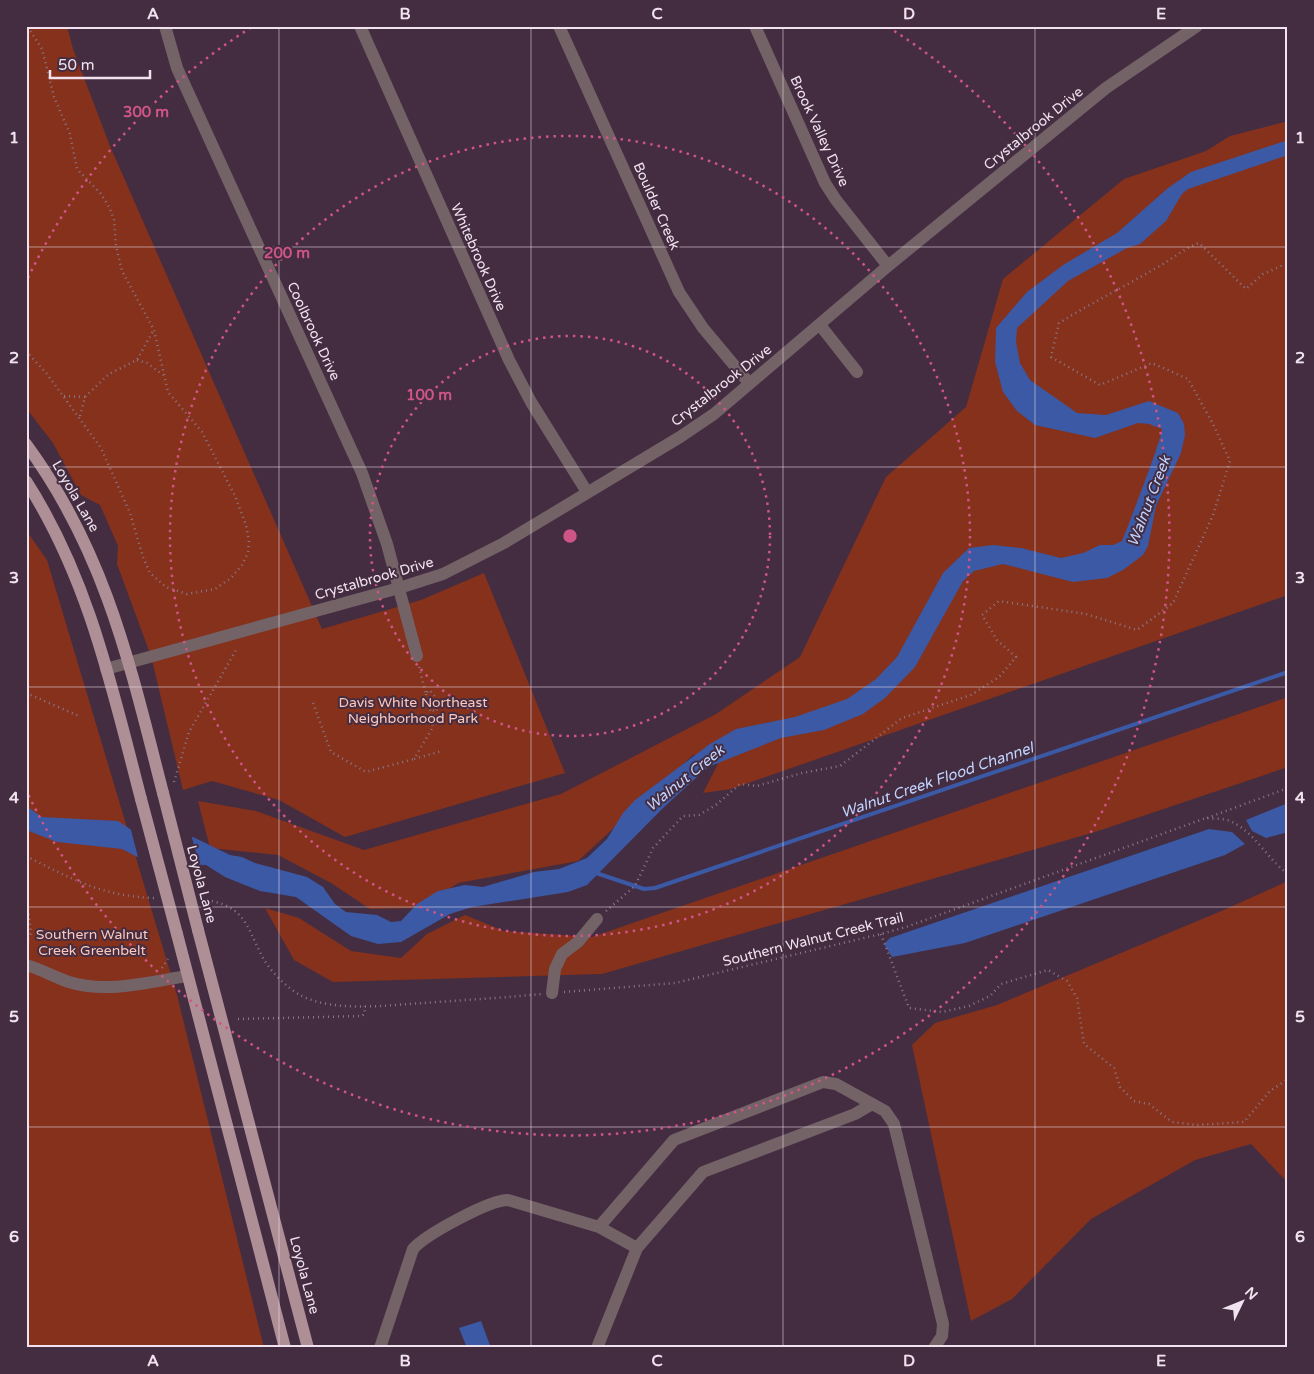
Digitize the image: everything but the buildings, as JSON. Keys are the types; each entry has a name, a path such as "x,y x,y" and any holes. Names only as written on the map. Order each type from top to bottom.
{"main road":[{"name":"Loyola Lane","path":"26,444 51,479 89,549 104,585 129,662 308,1346"},
{"path":"26,481 72,564 90,611 285,1348"},
{"path":"187,976 209,972"},
{"path":"292,1348 308,1346"}],"street":[{"name":"Coolbrook Drive","path":"165,26 177,68 362,472 380,521 417,656"},
{"name":"Whitebrook Drive","path":"360,26 509,360 532,402 587,492"},
{"name":"Boulder Creek","path":"560,26 679,292 703,328 750,383"},
{"name":"Brook Valley Drive","path":"754,26 826,183 836,200 888,266"},
{"name":"Crystalbrook Drive","path":"106,668 399,588 443,574 472,560 680,437 714,414 888,266 1106,88 1182,30 1198,26"},
{"path":"820,325 857,372"},
{"path":"552,993 555,968 562,954 578,942 597,919"},
{"path":"26,965 69,982 85,985 123,986 187,976"},
{"path":"599,1226 674,1140 823,1082 836,1084 886,1111 894,1124 943,1324 942,1336 934,1348"},
{"path":"598,1348 637,1248 704,1172 856,1114 872,1104"},
{"path":"380,1348 413,1250 418,1244 494,1201 508,1200 599,1226 637,1248"}],"path":[{"path":"26,351 64,396 101,448 130,513 143,557 150,573 166,587 187,594 214,589 231,578 248,553 249,540 246,525 231,488 202,432 172,400 163,375 154,330 122,271 116,246 114,219 101,194 77,169 70,134 54,97 42,49 27,26"},
{"path":"597,919 635,886 652,848 683,816 699,815 716,805 740,784 757,786 802,773 840,766 902,718 971,695 999,677 1016,657 997,640 982,616 999,602 1086,614 1137,630 1173,603 1213,515 1230,462 1214,424 1188,379 1152,363 1100,385 1051,357 1059,323 1104,296 1158,268 1186,248 1199,243 1246,289 1263,274 1288,263"},
{"path":"79,417 86,397 110,374 137,360 154,330"},
{"path":"137,360 148,363 163,375"},
{"path":"64,396 86,397"},
{"path":"173,784 189,732 236,650"},
{"path":"414,759 434,727 417,656"},
{"path":"426,694 430,690 434,693 438,707 436,712 430,709"},
{"path":"26,693 79,716"},
{"path":"313,703 331,752 366,772 442,751"},
{"path":"1206,818 1288,788"},
{"name":"Southern Walnut Creek Trail","path":"203,899 232,908 242,917 270,969 300,995 323,1003 364,1006 462,1002 676,983 906,927 1206,818 1229,821 1250,834 1272,861 1288,874"},
{"path":"26,856 96,890 123,896 145,898"},
{"path":"26,894 31,932 26,944"},
{"path":"881,934 909,1008 942,1012 969,1006 990,996 1002,984 1048,970 1067,981 1077,998 1084,1044 1114,1068 1120,1087 1134,1101 1149,1104 1172,1122 1197,1125 1244,1122 1270,1091 1288,1079"},
{"path":"238,1019 362,1016 365,1014 364,1006"}],"green space":[{"name":"Davis White Northeast Neighborhood Park","path":"26,26 67,26 73,49 110,146 322,629 421,600 484,573 565,773 345,837 279,800 212,781 183,790 151,656 117,564 118,546 100,505 81,495 53,443 26,408"},
{"path":"1288,121 1288,595 731,789 703,793 723,754 693,755 578,861 458,883 421,908 370,909 331,883 278,855 210,848 198,801 256,811 364,850 561,794 716,714 800,657 886,477 966,407 1003,279 1124,179 1206,151 1230,136"},
{"name":"Southern Walnut Creek Greenbelt","path":"26,530 47,560 177,995 264,1348 26,1348"},
{"path":"1288,697 1288,767 1095,832 602,974 333,982 294,960 265,908 299,918 351,951 401,958 427,934 465,915 504,931 592,937"},
{"path":"1288,881 1288,1183 1251,1144 1195,1160 1091,1219 1012,1299 971,1321 912,1045 935,1023 997,1005"}],"water":[{"name":"Walnut Creek","path":"1288,140 1288,155 1188,189 1182,194 1166,221 1140,244 1127,248 1068,281 1017,328 1016,342 1020,363 1030,380 1077,413 1106,415 1149,401 1178,413 1184,424 1185,435 1181,453 1156,506 1148,546 1143,555 1123,570 1107,578 1073,582 1003,564 974,571 963,581 915,667 885,698 863,714 824,730 781,738 708,767 663,808 587,885 568,892 472,907 450,914 401,942 378,944 351,936 296,897 260,891 225,877 206,865 149,863 122,849 57,842 26,830 26,806 42,817 118,821 139,835 159,843 193,837 230,855 307,877 323,887 335,904 346,912 377,915 391,922 401,921 417,904 438,891 465,885 483,887 534,872 559,869 587,858 607,839 623,813 635,800 710,744 736,729 795,717 847,699 876,679 897,657 943,573 969,548 993,545 1021,548 1061,558 1083,553 1100,545 1113,545 1122,541 1162,429 1149,424 1138,423 1095,438 1035,425 1017,411 1003,392 995,362 996,328 1027,292 1063,265 1117,233 1168,188 1191,172"},
{"path":"1288,803 1288,832 1266,838 1252,831 1246,820"},
{"path":"1209,829 1232,832 1245,844 1225,855 965,943 892,957 884,944 890,938"},
{"path":"481,1321 491,1348 467,1348 459,1328"}],"pier":[{"path":"130,826 140,833 159,840 191,834 200,868 149,866 139,861"}],"waterway":[{"name":"Walnut Creek Flood Channel","path":"596,873 644,889 655,888 1288,672"}]}
